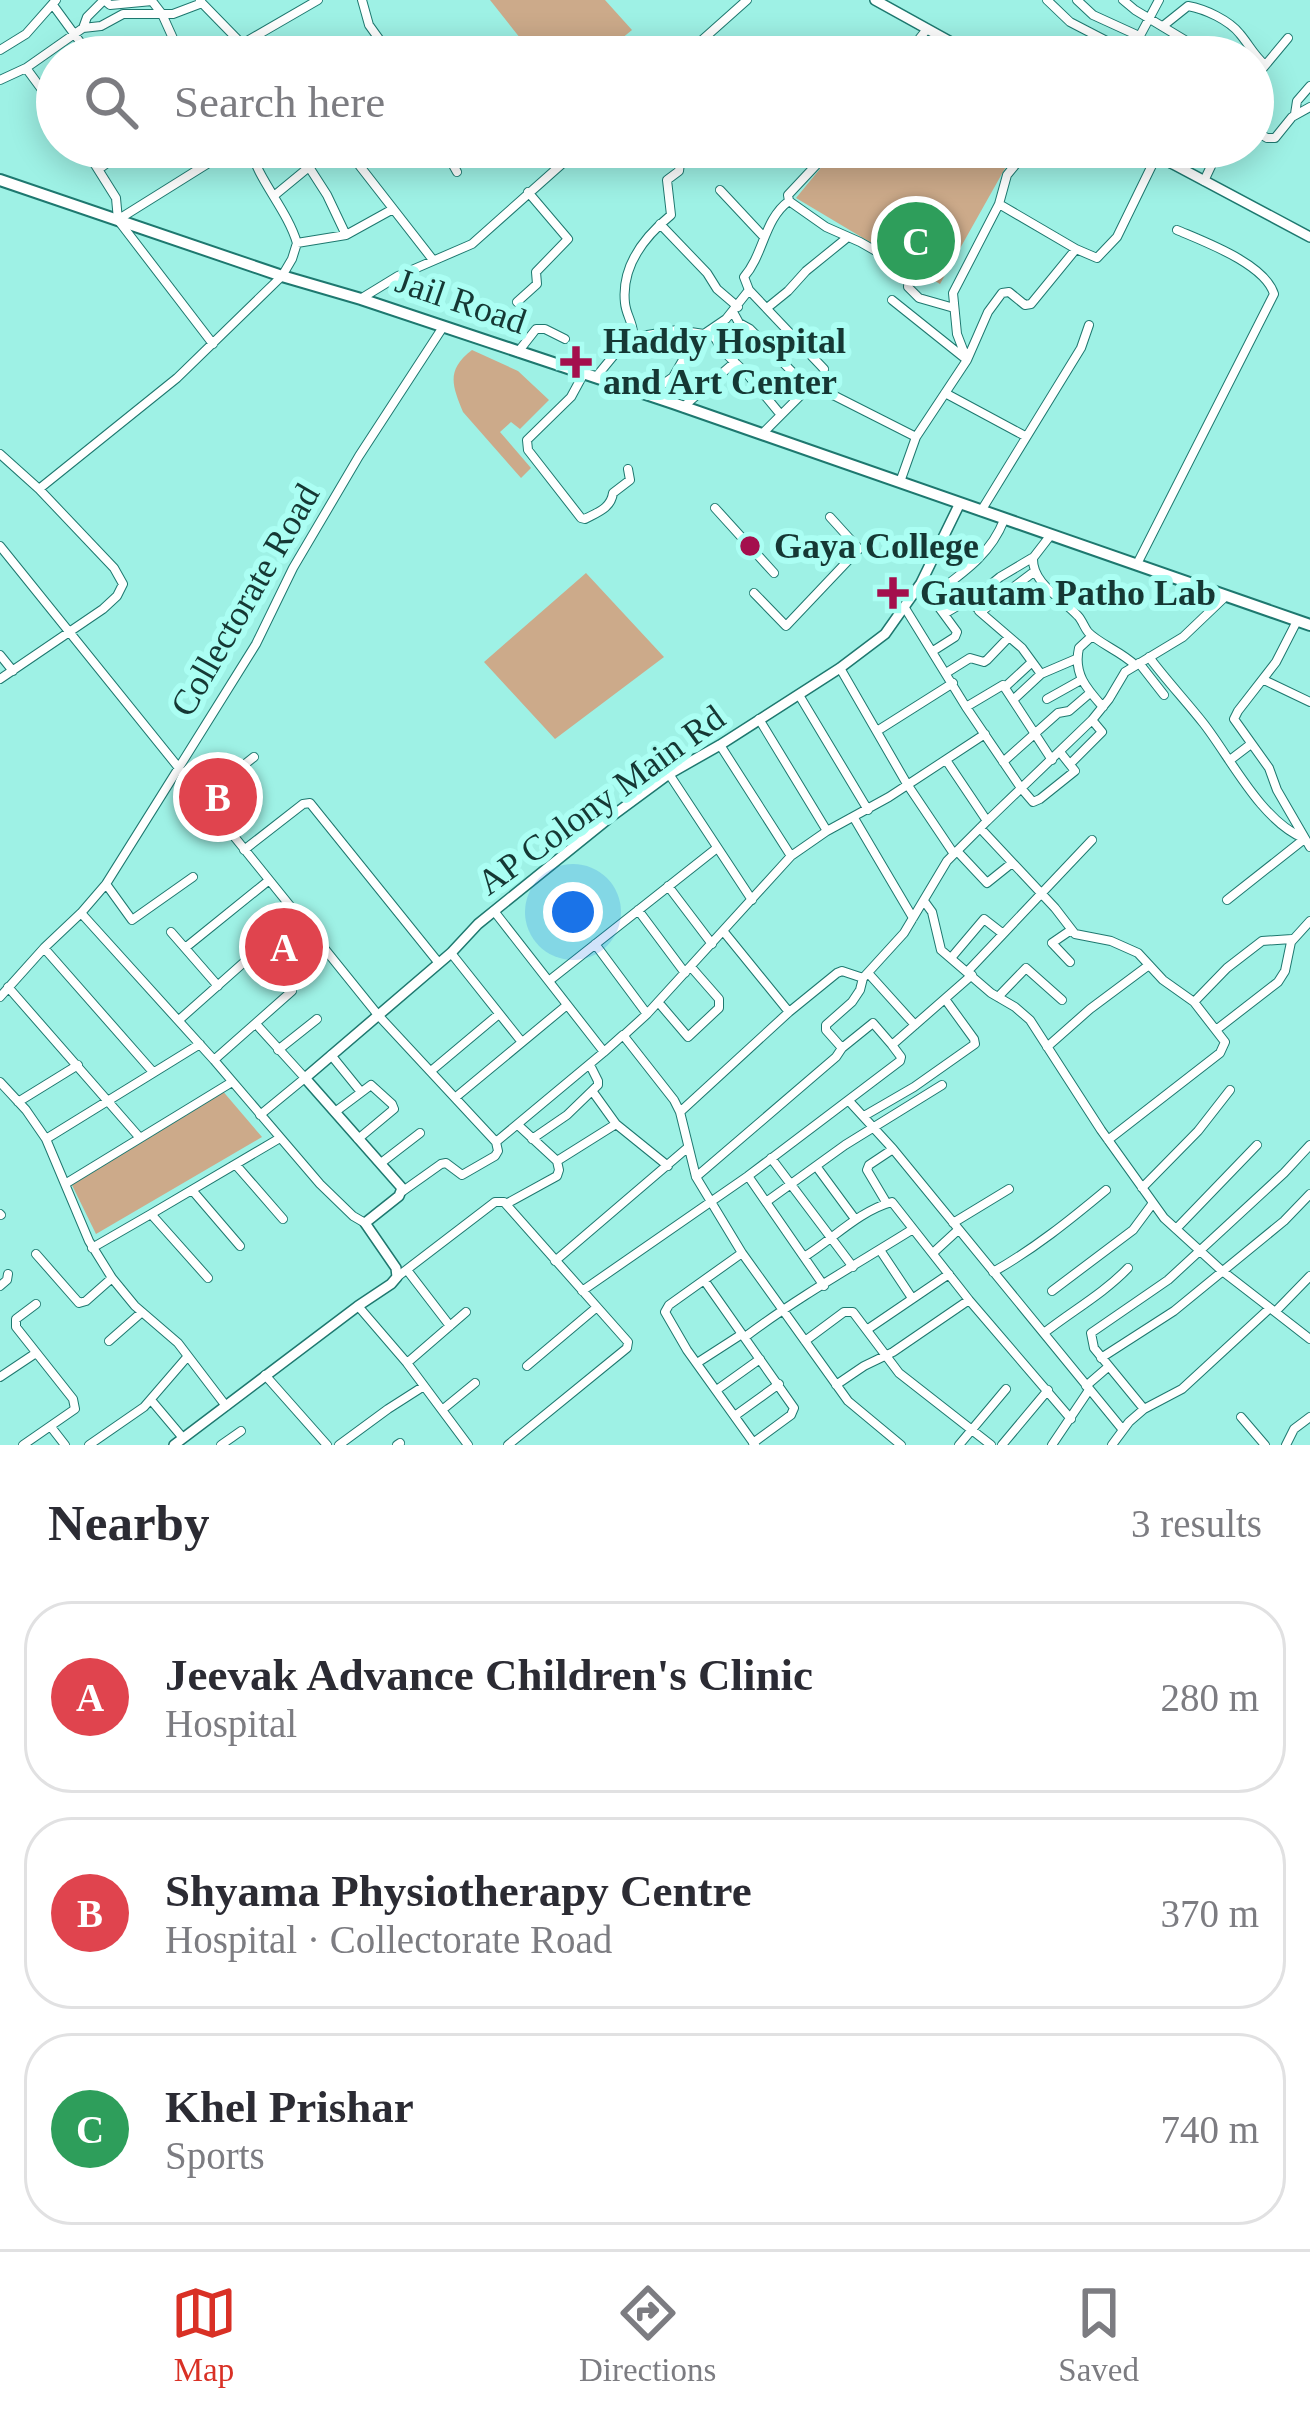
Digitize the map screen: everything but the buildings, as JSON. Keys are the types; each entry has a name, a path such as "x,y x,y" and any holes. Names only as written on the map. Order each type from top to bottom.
{"main road":[{"name":"Jail Road","path":"0,180 683,406 1304,623"}],"street":[{"path":"0,50 26,34 55,3 75,36 104,0 110,5 152,1 172,36"},
{"path":"254,36 318,0"},
{"path":"362,0 375,36"},
{"path":"707,36 748,0"},
{"path":"875,0 940,36"},
{"path":"1077,0 1117,36"},
{"path":"1124,0 1179,36"},
{"path":"1138,36 1159,0"},
{"path":"83,28 100,26 123,14 183,11 200,1 234,36"},
{"path":"1051,1 1070,22 1104,36"},
{"path":"1163,26 1188,6 1205,10 1241,36"},
{"path":"922,36 928,29"},
{"path":"1274,54 1288,38"},
{"path":"0,81 36,61"},
{"path":"26,68 36,82"},
{"path":"1295,115 1297,101 1310,86"},
{"path":"1274,138 1295,115 1310,107"},
{"path":"118,220 200,168"},
{"path":"39,489 144,406 282,276 297,243 258,168"},
{"path":"274,195 309,168"},
{"path":"311,168 346,235"},
{"path":"361,168 433,260"},
{"path":"455,168 457,172"},
{"path":"361,298 472,244 556,168"},
{"path":"628,469 630,480 613,493 611,502 581,518 528,450 527,440 630,338 634,326 627,313 625,289 631,260 671,215 668,180 679,168"},
{"path":"813,168 788,195 789,201 826,227 909,270 908,287 919,298 954,308"},
{"path":"967,360 956,334 953,293 1013,168"},
{"path":"999,204 1097,258 1117,237 1151,168"},
{"path":"1180,168 1310,238"},
{"path":"1204,181 1210,168"},
{"path":"99,169 116,198 118,220 213,344"},
{"path":"720,190 764,237"},
{"path":"517,302 537,284 536,272 568,239 528,192"},
{"path":"789,201 782,205 744,277 749,290 824,369"},
{"path":"297,243 346,235 393,209"},
{"path":"660,224 707,273 740,323 808,388 842,399 916,437"},
{"path":"1137,566 1274,294 1271,284 1238,257 1178,230"},
{"path":"767,308 848,237"},
{"path":"900,484 916,437 967,360 988,311 1002,293 1031,304 1076,249"},
{"path":"630,338 677,330 711,331 749,290"},
{"path":"892,300 967,360"},
{"path":"980,512 1085,341 1089,325"},
{"name":"Collectorate Road","path":"0,997 106,884 256,644 293,568 359,456 444,326"},
{"path":"518,352 536,328 565,339"},
{"path":"711,331 722,350 781,415"},
{"path":"648,395 673,377 698,334"},
{"path":"683,406 735,362"},
{"path":"762,434 808,388"},
{"path":"945,393 1025,436"},
{"path":"0,454 114,568 123,584 117,596 72,632 0,680"},
{"name":"AP Colony Main Rd","path":"304,1078 494,911 608,819 885,634 921,583 959,505"},
{"path":"716,508 774,573"},
{"path":"754,593 786,626 859,549 830,517"},
{"path":"932,596 988,551 1004,520"},
{"path":"944,614 1033,558 1051,536"},
{"path":"0,546 378,1015 496,1142 497,1154 465,1174 441,1164 365,1223"},
{"path":"1033,558 1035,571 1092,636 1137,664 1163,695"},
{"path":"979,611 1035,571"},
{"path":"921,583 957,634 933,651"},
{"path":"842,1048 826,1025 857,996 866,976 914,920 939,872 1092,720 1125,672 1184,637 1226,596"},
{"path":"969,602 1022,648 1041,674"},
{"path":"905,608 1029,799 1036,802 1073,774 1074,768 1060,752"},
{"path":"1304,623 1234,719 1269,768 1308,842"},
{"path":"1092,636 1078,648 1076,658 1081,680 1103,707"},
{"path":"946,673 970,658 988,660 1010,637"},
{"path":"0,655 14,670"},
{"path":"1149,657 1267,809 1291,833 1308,842"},
{"path":"1013,700 1041,674 1076,658"},
{"path":"966,707 1005,687 1031,662"},
{"path":"840,668 907,784 956,852 988,883 1012,863"},
{"path":"1047,699 1081,680"},
{"path":"1264,680 1310,702"},
{"path":"877,731 952,683"},
{"path":"1005,687 1052,760"},
{"path":"1003,762 1058,713 1069,711 1090,693"},
{"path":"799,695 868,810"},
{"path":"759,719 827,831"},
{"path":"1071,763 1102,732 1092,720"},
{"path":"496,1142 659,1003 791,856 985,734"},
{"path":"1230,760 1251,743"},
{"path":"720,745 791,856"},
{"path":"202,798 254,757"},
{"path":"946,760 984,825 1071,930 1129,947 1194,1002 1225,1042 1223,1050 1108,1140"},
{"path":"670,774 752,900"},
{"path":"244,850 310,803 438,962"},
{"path":"854,818 914,920"},
{"path":"892,1046 945,999 1092,840"},
{"path":"1227,900 1308,842"},
{"path":"550,980 717,848"},
{"path":"106,884 132,920 193,878"},
{"path":"185,949 268,881"},
{"path":"668,886 712,944"},
{"path":"924,901 932,913 941,950 998,998 1024,1013 1153,1204 1221,1270 1310,1339"},
{"path":"638,910 718,999 719,1008 688,1037 659,1003"},
{"path":"494,911 604,1052"},
{"path":"81,913 338,1203 365,1223 396,1268 450,1326"},
{"path":"951,958 984,919 1002,933"},
{"path":"1216,1030 1278,982 1292,939 1310,921"},
{"path":"1070,962 1052,943 1071,930"},
{"path":"171,932 218,986"},
{"path":"724,932 789,1012"},
{"path":"1194,1002 1262,941 1292,939"},
{"path":"595,944 647,1014"},
{"path":"44,948 153,1072"},
{"path":"179,1020 260,949"},
{"path":"451,952 521,1041"},
{"path":"1047,1047 1149,965"},
{"path":"998,998 1025,968 1062,1000"},
{"path":"680,1112 842,970 866,976 915,1025"},
{"path":"8,987 140,1138"},
{"path":"214,1060 292,991"},
{"path":"863,1116 975,1044 945,999"},
{"path":"456,1097 567,1004"},
{"path":"431,1071 499,1014"},
{"path":"278,1050 317,1019"},
{"path":"582,1292 748,1176 901,1058 873,1023 695,1177"},
{"path":"256,1024 403,1191"},
{"path":"623,1035 674,1100 695,1177 742,1253 848,1401 901,1445"},
{"path":"46,1139 200,1044"},
{"path":"331,1055 362,1092"},
{"path":"18,1102 78,1065"},
{"path":"532,1139 593,1092 598,1081 590,1065"},
{"path":"260,1115 304,1078"},
{"path":"0,1082 46,1139 92,1248 112,1278 165,1330 226,1406"},
{"path":"65,1184 232,1082"},
{"path":"335,1112 374,1085 394,1108 358,1138"},
{"path":"766,1202 942,1085"},
{"path":"1142,1188 1230,1090"},
{"path":"593,1092 616,1124 668,1166"},
{"path":"849,1101 1123,1430"},
{"path":"506,1204 560,1170 518,1124"},
{"path":"556,1161 616,1124"},
{"path":"381,1163 420,1133"},
{"path":"92,1248 280,1138"},
{"path":"1176,1229 1257,1145"},
{"path":"1144,1408 1104,1363 1091,1340 1093,1331 1157,1288 1310,1145"},
{"path":"555,1262 687,1148"},
{"path":"886,1202 867,1170 893,1149"},
{"path":"771,1158 853,1267"},
{"path":"236,1165 283,1219"},
{"path":"816,1166 855,1219"},
{"path":"748,1176 824,1286"},
{"path":"933,1253 956,1227 1009,1189"},
{"path":"192,1190 240,1246"},
{"path":"993,1272 1106,1190"},
{"path":"1052,1445 1104,1363 1284,1221 1310,1194"},
{"path":"151,1400 177,1443 500,1201 629,1345 508,1445"},
{"path":"804,1257 855,1219 886,1202 895,1204 1071,1419"},
{"path":"1052,1291 1126,1237 1153,1204"},
{"path":"151,1214 208,1278"},
{"path":"697,1363 914,1228"},
{"path":"880,1250 912,1298"},
{"path":"704,1280 793,1406 794,1412 754,1444 665,1312 669,1305 704,1280 742,1253"},
{"path":"36,1254 79,1304 112,1278"},
{"path":"1044,1334 1103,1293 1128,1268"},
{"path":"0,1286 8,1274"},
{"path":"868,1329 949,1274"},
{"path":"1112,1445 1144,1408 1182,1389 1310,1276"},
{"path":"836,1385 969,1300"},
{"path":"23,1445 71,1414 76,1405 14,1322 36,1304"},
{"path":"358,1306 468,1445"},
{"path":"527,1366 597,1307"},
{"path":"805,1341 847,1311 853,1312 899,1373 991,1445"},
{"path":"109,1341 142,1312"},
{"path":"407,1363 466,1312"},
{"path":"1301,1332 1310,1322"},
{"path":"0,1377 36,1353"},
{"path":"89,1445 135,1416 188,1356"},
{"path":"718,1389 760,1359"},
{"path":"266,1376 327,1445"},
{"path":"442,1410 475,1383"},
{"path":"736,1415 778,1384"},
{"path":"339,1445 424,1386"},
{"path":"959,1445 1006,1389"},
{"path":"1002,1445 1048,1390"},
{"path":"1240,1418 1265,1445"},
{"path":"1286,1445 1294,1429 1310,1418"},
{"path":"51,1427 65,1445"},
{"path":"221,1445 241,1431"}],"shaded area":[{"path":"490,0 605,0 632,30 625,36 518,36"},
{"path":"821,168 1005,168 940,284 796,198"},
{"path":"472,350 518,371 549,400 520,429 511,422 500,432 531,468 521,478 459,402 455,371"},
{"path":"586,573 664,657 555,739 484,662"},
{"path":"221,1089 262,1137 96,1234 70,1181"}],"place":[{"name":"Khel Prishar","path":"916,241"},
{"name":"Haddy Hospital and Art Center","path":"576,362"},
{"name":"Gaya College","path":"750,546"},
{"name":"Gautam Patho Lab","path":"893,593"},
{"name":"Shyama Physiotherapy Centre","path":"218,797"},
{"name":"Jeevak Advance Children's Clinic","path":"284,947"}]}
